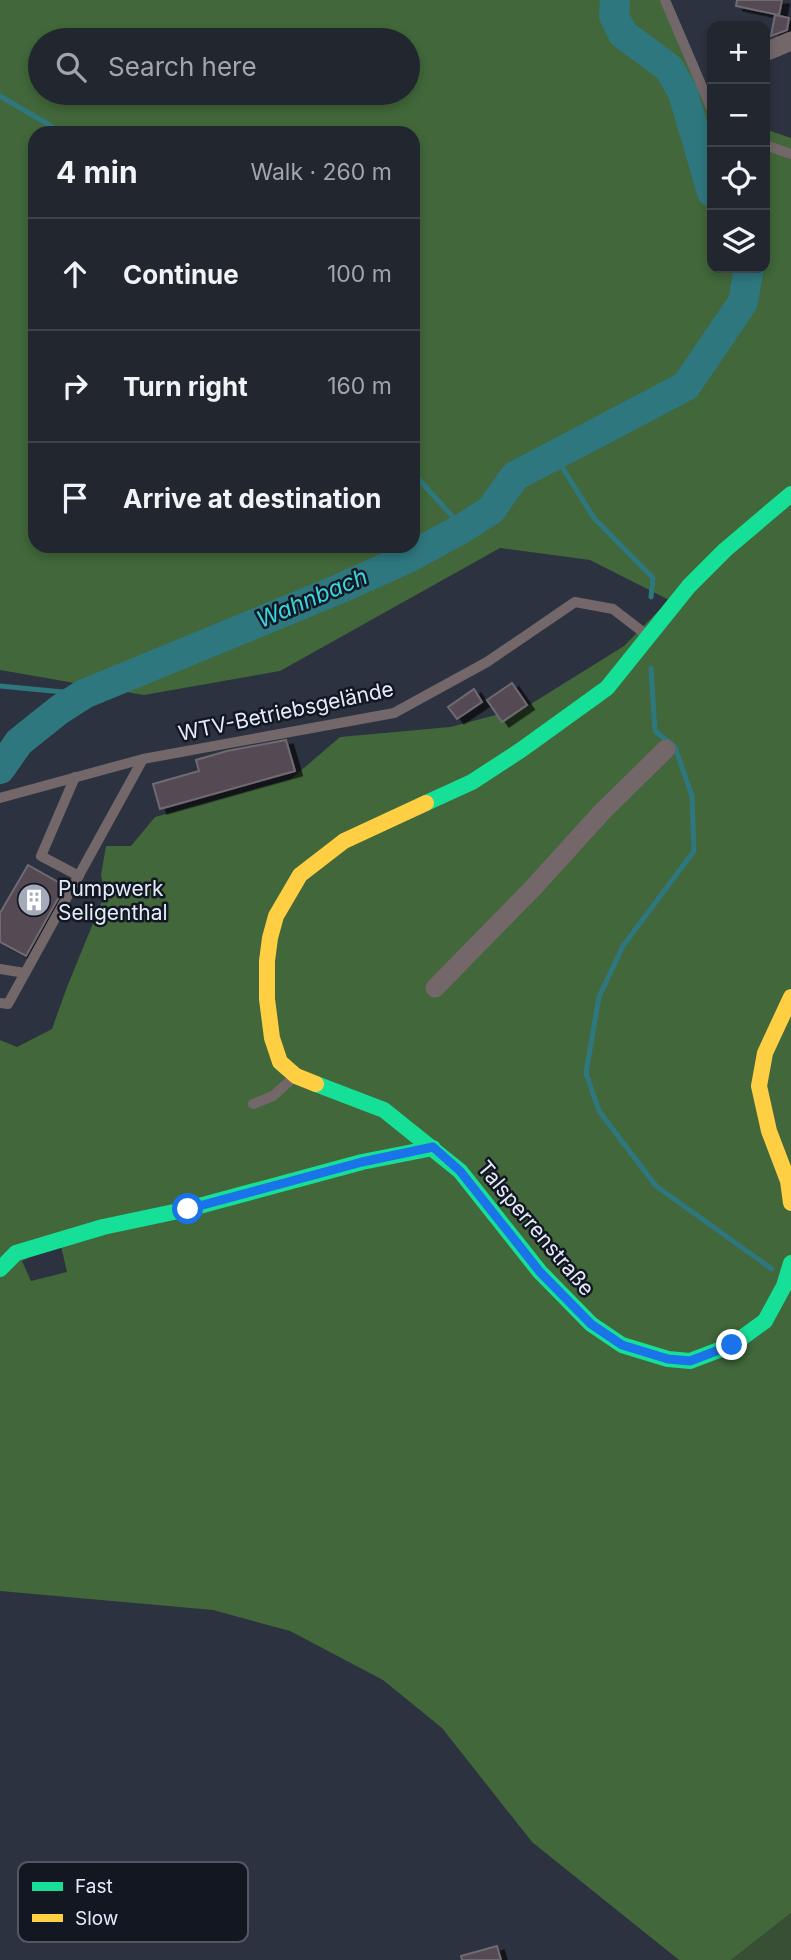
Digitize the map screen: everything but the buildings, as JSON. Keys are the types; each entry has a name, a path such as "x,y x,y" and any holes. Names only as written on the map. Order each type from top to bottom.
{"street":[{"path":"770,50 791,41"},
{"path":"296,1076 280,1062 272,1038 267,999 267,961 276,916 300,875 344,841 472,782 607,688 689,586 725,550 791,494"},
{"path":"435,988 533,888 602,812 666,749"},
{"path":"791,998 765,1053 759,1087 769,1131 788,1181 791,1203"},
{"name":"Talsperrenstraße","path":"296,1076 384,1110 433,1147 460,1171 540,1272 591,1324 622,1345 668,1359 690,1361 732,1345 765,1321 784,1286 791,1264"},
{"path":"0,1269 8,1255 103,1227 188,1209 362,1162 433,1147"}],"lane":[{"path":"665,0 707,98"},
{"path":"770,147 791,154"},
{"name":"WTV-Betriebsgelände","path":"2,798 143,759 394,713 487,662 575,602 613,609 648,636"},
{"path":"0,1003 8,1004 143,759"},
{"path":"75,777 40,856 79,876"},
{"path":"0,969 25,974"},
{"path":"253,1104 273,1096 296,1076"}],"green space":[{"path":"0,0 660,0 707,91 707,273 770,273 770,131 791,138 791,1913 731,1960 679,1960 532,1842 442,1728 383,1680 290,1631 213,1610 0,1591 0,1040 17,1047 52,1029 105,894 101,875 106,846 131,846 155,817 291,779 340,737 450,727 526,707 624,646 669,600 590,560 500,548 280,671 144,695 0,670","holes":["60,1242 67,1272 31,1281 22,1261"]},
{"path":"791,1913 791,1960 731,1960"}],"waterway":[{"name":"Wahnbach","path":"615,0 614,16 623,34 669,68 683,93 707,175"},
{"path":"0,96 51,126"},
{"name":"Wahnbach","path":"420,551 491,510 515,476 686,386 743,302 748,273"},
{"path":"555,456 594,518 653,578 651,597"},
{"path":"420,481 463,528"},
{"name":"Wahnbach","path":"0,769 19,742 84,694 339,589 417,553"},
{"path":"651,668 655,731 675,747 692,796 694,851 623,946 599,997 586,1073 599,1111 656,1186 772,1269"},
{"path":"0,686 84,694"}],"traffic: fast":[{"path":"426,803 472,782 607,688 689,586 725,550 791,494"},
{"path":"316,1084 384,1110 460,1171 540,1272 591,1324 622,1345 668,1359 690,1361 732,1345 765,1321 784,1286 791,1263"},
{"path":"0,1269 16,1253 103,1227 188,1209 362,1162 433,1148"}],"traffic: slow":[{"path":"316,1084 296,1076 280,1062 272,1038 267,999 267,961 276,916 300,875 344,841 426,803"},
{"path":"791,997 765,1053 759,1086 769,1131 788,1181 791,1203"}],"place":[{"name":"Pumpwerk Seligenthal","path":"34,900"}],"route":[{"path":"188,1209 362,1162 433,1147 460,1171 540,1272 591,1324 622,1345 668,1359 690,1361 732,1345"}]}
